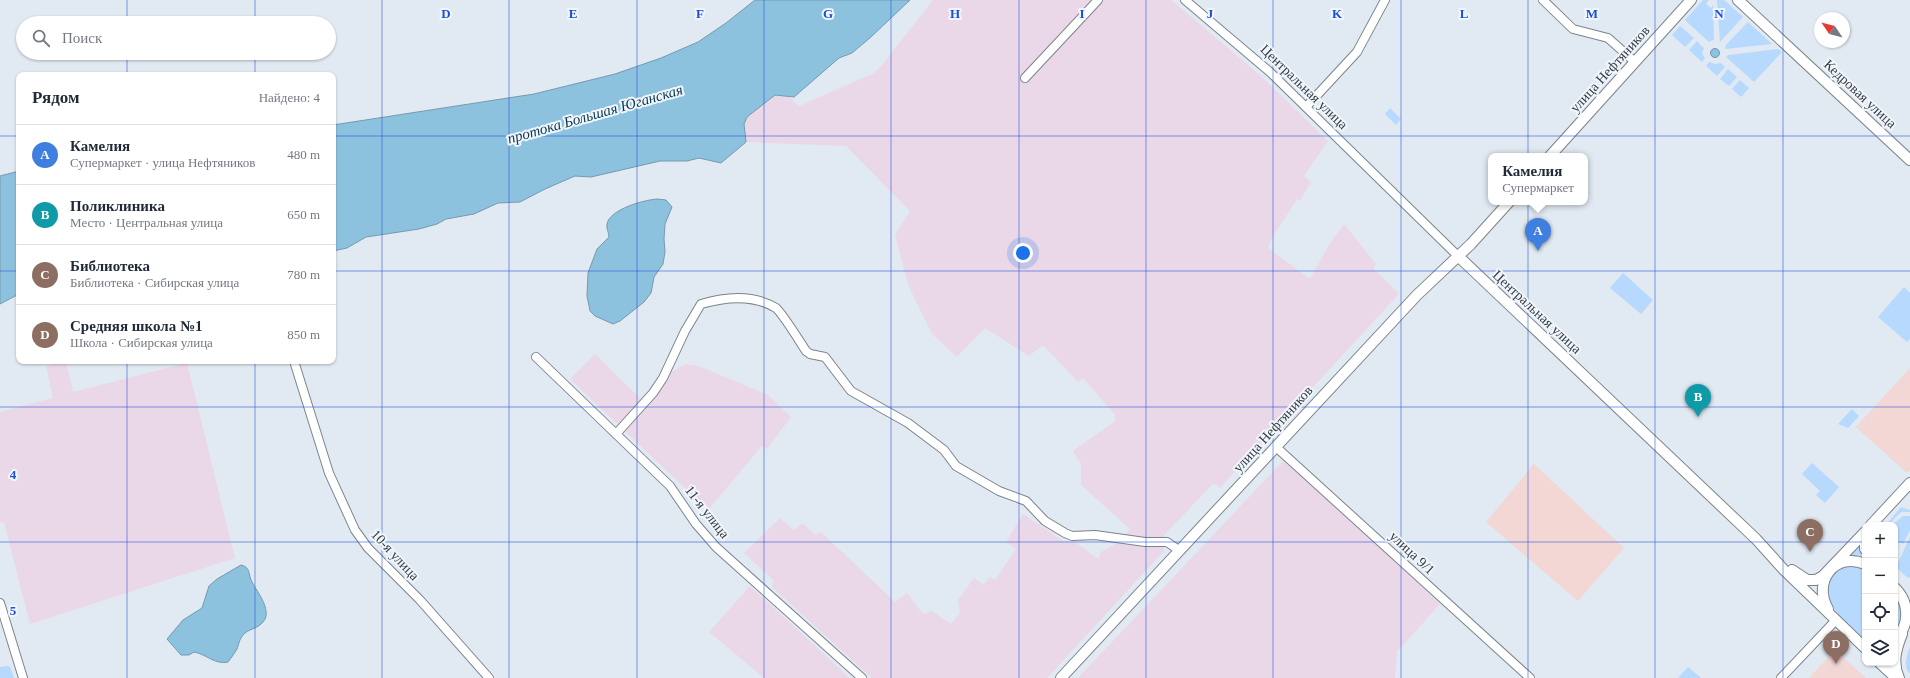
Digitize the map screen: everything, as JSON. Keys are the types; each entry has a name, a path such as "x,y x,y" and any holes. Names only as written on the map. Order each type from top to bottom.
{"street":[{"path":"1025,78 1098,0"},
{"name":"Центральная улица","path":"1186,0 1255,58 1458,256 1761,544 1779,565 1862,645"},
{"path":"1306,107 1357,52 1385,0"},
{"path":"1543,0 1573,29 1608,38 1635,62"},
{"name":"улица Нефтяников","path":"1553,153 1691,0"},
{"name":"Кедровая улица","path":"1738,0 1910,160"},
{"name":"улица Нефтяников","path":"1061,678 1417,295 1458,256 1506,205"},
{"path":"616,434 653,393 663,378 685,331 701,304 733,297 752,300 777,309 806,351 810,354 825,358 846,386 856,394 908,423 944,450 956,466 999,491 1026,500 1045,521 1065,533 1072,536 1095,535 1145,542 1167,542 1180,551"},
{"name":"11-я улица","path":"536,357 670,486 696,524 716,547 862,678"},
{"name":"10-я улица","path":"295,364 329,473 355,530 368,548 420,600 489,678"},
{"name":"улица 9/1","path":"1276,447 1342,505 1466,622 1530,678"},
{"path":"1875,522 1910,483"},
{"path":"1761,544 1807,580 1820,578 1862,535"},
{"path":"1781,678 1834,618 1822,594 1824,579 1829,570 1844,562 1855,561 1862,563"},
{"path":"1898,592 1904,599 1907,620 1895,656 1896,670 1899,678"},
{"path":"0,604 22,678"},
{"path":"1898,636 1904,628"},
{"path":"1855,639 1862,643"},
{"path":"1883,666 1896,678"}],"shaded area":[{"path":"933,0 1171,0 1261,76 1328,141 1304,176 1311,182 1300,201 1297,199 1274,235 1268,248 1310,279 1330,243 1344,224 1376,264 1373,268 1399,294 1220,488 1214,483 1164,535 1164,551 1047,678 872,678 771,586 774,581 744,553 780,518 794,530 803,523 815,535 821,532 895,602 907,593 923,614 932,611 951,624 960,613 958,600 974,578 984,585 990,577 995,580 1016,549 1006,542 1023,514 1063,541 1075,542 1098,559 1101,552 1117,543 1130,529 1081,485 1081,464 1073,451 1115,421 1115,415 1083,378 1078,382 1043,345 1029,356 985,328 957,357 932,334 909,287 895,235 910,211 846,146 746,142 744,124 747,117 775,95 789,97 799,106 874,73"},
{"path":"1703,0 1709,0 1706,4 1711,8 1713,5 1714,40 1709,42 1685,20"},
{"path":"1717,0 1724,0 1743,17 1720,42"},
{"path":"1748,22 1772,44 1726,49 1725,46"},
{"path":"1680,26 1694,38 1685,47 1672,35"},
{"path":"1697,41 1704,48 1702,53 1705,58 1702,62 1689,50"},
{"path":"1778,49 1782,52 1754,82 1726,57 1728,55"},
{"path":"1709,62 1715,64 1721,63 1725,67 1717,76 1706,66"},
{"path":"1728,69 1737,77 1729,86 1720,79"},
{"path":"1740,80 1749,88 1741,97 1732,89"},
{"path":"1390,108 1401,119 1396,125 1385,114"},
{"path":"1623,273 1653,300 1641,314 1610,288"},
{"path":"1904,287 1910,293 1910,339 1907,342 1878,317"},
{"path":"595,354 641,399 657,379 686,364 699,366 768,395 791,417 767,449 762,446 708,510 570,379"},
{"path":"54,364 67,364 73,392 187,364 235,558 30,624 4,522 0,523 0,412 53,398 46,366"},
{"path":"1910,368 1910,470 1907,473 1856,427"},
{"path":"1852,409 1859,416 1848,428 1838,424"},
{"path":"1283,461 1341,511 1440,604 1397,652 1395,678 1078,678"},
{"path":"1812,463 1839,487 1825,503 1816,495 1820,491 1802,474"},
{"path":"1534,464 1624,548 1578,601 1486,522"},
{"path":"1901,507 1910,510 1910,512 1901,512 1891,522 1888,522"},
{"path":"1903,516 1910,516 1910,530 1903,544 1898,541 1898,522 1896,522"},
{"path":"1910,537 1910,577 1908,578 1898,569 1898,563"},
{"path":"1860,544 1862,558 1848,557"},
{"path":"1850,565 1862,567 1862,637 1851,628 1837,613 1828,596 1827,587 1830,579 1838,570"},
{"path":"750,586 849,678 764,678 709,632"},
{"path":"1898,599 1905,613 1898,629"},
{"path":"1910,647 1910,673 1909,673 1906,664"},
{"path":"1835,650 1866,678 1809,678"},
{"path":"0,667 10,667 14,678 0,678"},
{"path":"1688,667 1701,678 1678,678"}],"water":[{"name":"протока Большая Юганская","path":"755,0 910,0 852,53 839,58 794,97 775,95 747,117 744,124 746,142 721,163 699,158 687,161 660,161 591,177 575,176 520,202 498,203 474,214 446,219 437,224 419,229 366,237 347,248 336,250 336,125 534,94 615,74 661,58 698,42 726,23"},
{"path":"1715,48 1720,53 1715,58 1710,53"},
{"path":"16,172 16,296 0,304 0,176"},
{"path":"657,199 666,200 672,207 665,224 665,252 663,264 654,277 651,293 644,302 620,321 613,324 595,316 590,311 587,296 588,273 597,249 609,237 607,224 609,219 614,214 628,206"},
{"path":"241,565 248,569 252,582 264,603 266,609 265,619 259,626 247,631 243,635 237,649 228,662 223,663 215,661 194,652 189,655 181,655 167,639 183,620 202,608 209,586 217,579"}],"place":[{"name":"Камелия","path":"1538,251"},
{"name":"Поликлиника","path":"1698,417"},
{"name":"Библиотека","path":"1810,552"},
{"name":"Средняя школа №1","path":"1836,664"}]}
